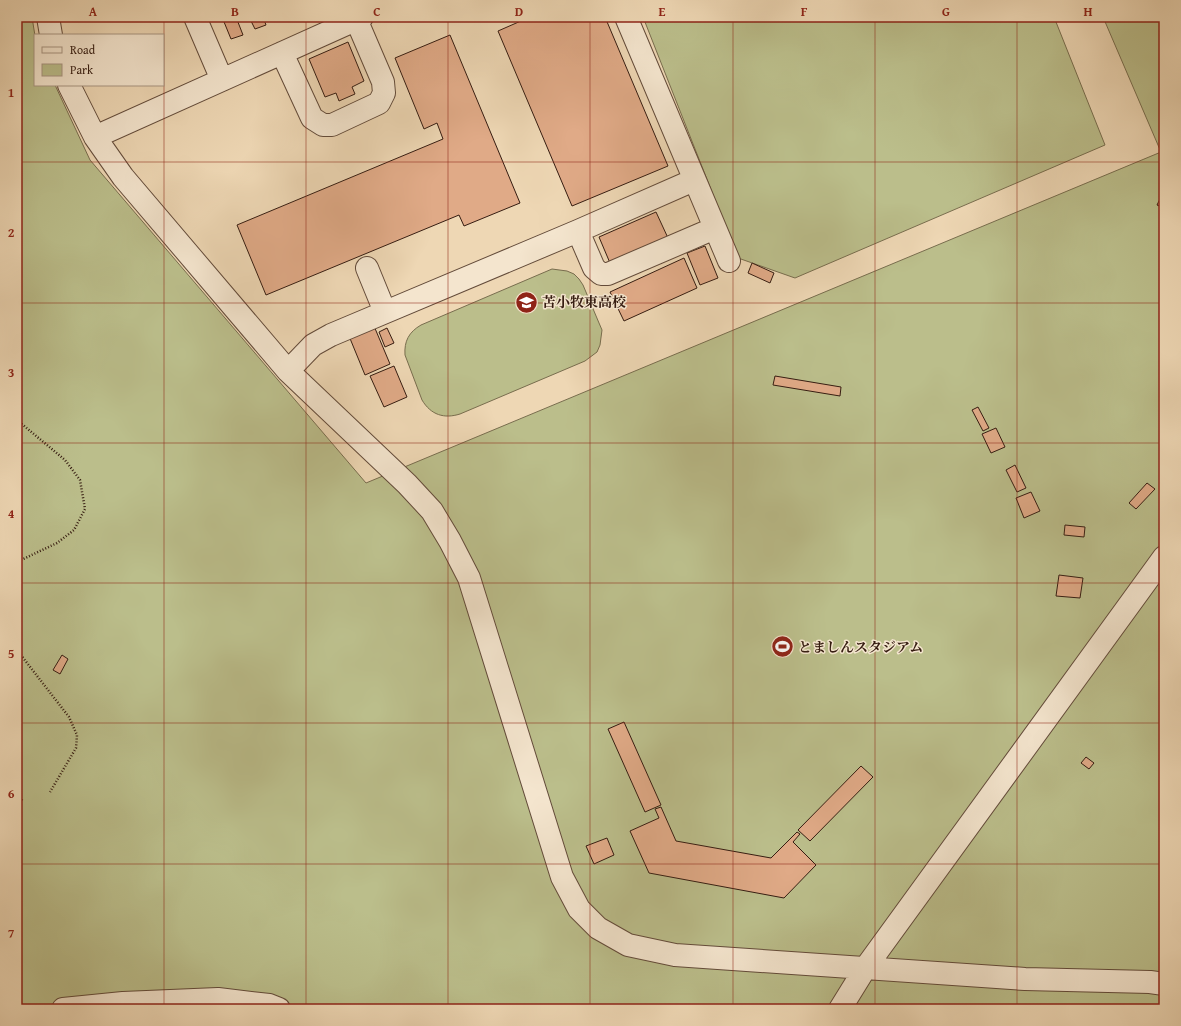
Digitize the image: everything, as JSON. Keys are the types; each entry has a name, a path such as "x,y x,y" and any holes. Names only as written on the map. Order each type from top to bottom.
{"street":[{"path":"48,17 51,34"},
{"path":"195,17 222,80"},
{"path":"626,17 729,261"},
{"path":"95,137 359,18 383,82 384,93 380,103 332,125 323,125 312,118 282,53"},
{"path":"70,86 95,137 123,177 288,371 407,484 432,512 450,541 469,578 562,877 579,909 598,928 628,945 675,955 1025,979 1150,982 1164,984"},
{"path":"288,371 313,345 330,335 578,231 694,180"},
{"path":"578,231 594,268 601,274 608,274 715,228"},
{"path":"367,268 385,312"},
{"path":"840,1009 866,967 1164,557"},
{"path":"63,1009 123,1003 218,999 269,1006 279,1009"}],"path":[{"path":"17,420 64,460 80,480 85,509 74,530 57,543 17,563"},
{"path":"17,650 69,717 77,735 76,748 50,792"},
{"path":"17,792 23,802"}],"green space":[{"path":"17,17 32,17 35,34 34,86 55,86 90,160 366,483 1161,152 1103,17 1164,17 1164,1009 17,1009"},
{"path":"643,17 1054,17 1105,145 795,278 738,258"},
{"path":"552,269 567,271 574,274 583,285 602,330 600,345 597,352 585,361 460,414 443,416 429,409 422,400 405,355 405,345 410,334 421,325"}],"building":[{"path":"222,17 236,17 243,35 231,39"},
{"path":"249,17 263,17 266,25 255,29"},
{"path":"530,17 605,17 668,166 572,206 498,31"},
{"path":"450,35 520,203 464,226 459,215 266,295 237,225 443,139 437,123 424,129 395,58"},
{"path":"348,42 364,81 352,87 355,94 339,101 336,93 325,97 309,59"},
{"path":"1160,199 1164,201 1164,208 1157,205"},
{"path":"656,212 668,238 610,263 599,237"},
{"path":"705,246 718,278 700,285 687,253"},
{"path":"684,258 697,288 624,321 610,292"},
{"path":"752,263 774,273 770,283 748,273"},
{"path":"374,326 390,364 365,375 349,336"},
{"path":"387,328 394,343 385,347 379,332"},
{"path":"394,366 407,397 384,407 370,376"},
{"path":"775,376 841,387 840,396 773,385"},
{"path":"978,407 989,428 983,431 972,410"},
{"path":"996,428 1005,447 991,453 982,434"},
{"path":"1015,465 1026,488 1017,492 1006,470"},
{"path":"1147,483 1155,489 1136,509 1129,503"},
{"path":"1031,492 1040,511 1024,518 1016,498"},
{"path":"1065,525 1085,527 1084,537 1064,535"},
{"path":"1059,575 1083,578 1080,598 1056,596"},
{"path":"62,655 68,659 60,674 53,670"},
{"path":"624,722 661,805 645,812 608,729"},
{"path":"1086,757 1094,763 1089,769 1081,763"},
{"path":"861,766 873,777 810,841 798,830"},
{"path":"661,807 676,841 771,858 797,832 800,834 793,842 816,865 784,898 649,873 630,831 659,818 655,809"},
{"path":"607,838 614,855 594,864 586,846"}],"place":[{"name":"苫小牧東高校","path":"526,302"},
{"name":"とましんスタジアム","path":"782,647"}]}
